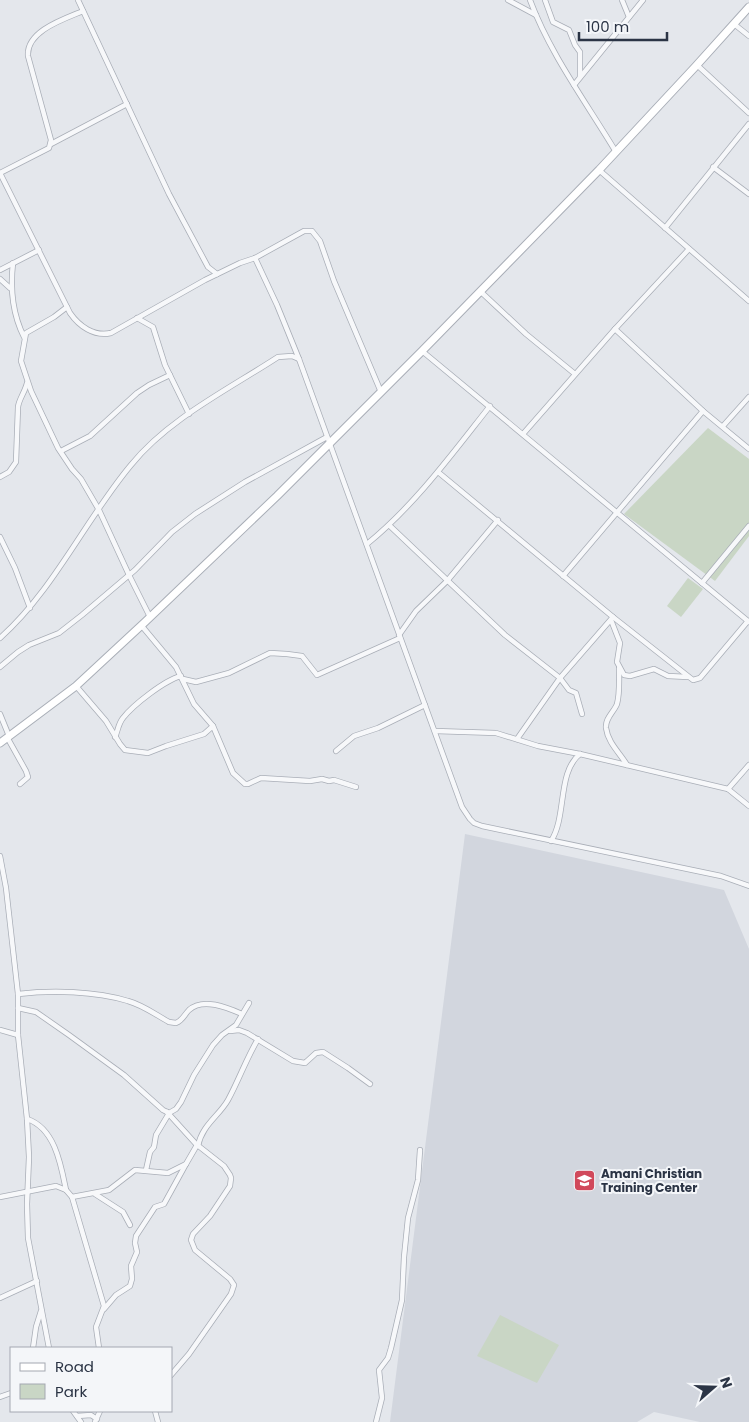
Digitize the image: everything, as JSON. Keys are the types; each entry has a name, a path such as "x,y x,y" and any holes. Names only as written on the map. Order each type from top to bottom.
{"street":[{"path":"78,0 169,194 208,268 217,274"},
{"path":"508,0 536,16"},
{"path":"530,0 536,16 574,85 616,152"},
{"path":"545,0 553,22 569,30 580,52 580,77"},
{"path":"622,0 629,17"},
{"path":"574,85 643,0"},
{"path":"0,744 76,686 264,508 329,440 422,351 599,170 749,7"},
{"path":"51,144 52,140 28,56 28,46 34,38 47,29 83,11"},
{"path":"734,24 749,36"},
{"path":"697,65 749,113"},
{"path":"128,104 0,173 67,307 77,322 97,334 111,333 205,280 255,258 304,231 310,230 316,234 381,392"},
{"path":"665,228 749,124"},
{"path":"713,167 749,194"},
{"path":"599,170 749,301"},
{"path":"523,434 615,329 689,249"},
{"path":"0,270 39,250"},
{"path":"255,258 299,359 462,807 470,819 482,826 721,876 749,886"},
{"path":"13,264 11,289 13,304 24,337 21,361 27,382 61,451 72,469 81,479 99,510 128,575 150,617"},
{"path":"205,280 208,268"},
{"path":"0,279 11,289"},
{"path":"480,291 526,334 575,374"},
{"path":"24,337 30,330 54,317 67,307"},
{"path":"137,318 153,327 160,352 188,414"},
{"path":"615,329 703,411 749,449"},
{"path":"422,351 749,622 700,678 694,681 612,618 498,520 438,472"},
{"path":"0,638 30,608 131,464 188,414 278,357 288,355 299,359"},
{"path":"61,451 90,436 149,384 170,375"},
{"path":"0,478 9,472 16,462 18,407 27,382"},
{"path":"723,426 749,397"},
{"path":"367,544 390,526 438,472 490,406"},
{"path":"563,576 703,411"},
{"path":"0,667 26,647 59,633 128,575 172,532 195,514 246,482 329,440"},
{"path":"115,737 119,724 124,717 166,683 182,678 196,682 229,673 273,653 302,656 317,675 400,636 416,611 446,581 498,520"},
{"path":"390,526 505,635 560,678 569,690 576,693 582,714"},
{"path":"702,583 749,526"},
{"path":"0,537 15,568 30,608"},
{"path":"612,618 620,643 618,697 616,706 609,716 606,729 612,744 628,765"},
{"path":"517,739 560,678 612,618"},
{"path":"142,625 173,662 194,704 213,726 233,774 245,784 262,778 310,781 322,779 334,780 356,787"},
{"path":"619,666 624,675 627,676 654,669 668,676 688,677"},
{"path":"76,686 106,721 125,750 145,754 204,734 213,726"},
{"path":"336,751 353,736 378,728 425,705"},
{"path":"0,714 8,737 26,770 28,777 20,784"},
{"path":"435,731 485,732 538,746 628,765 728,789 749,806"},
{"path":"551,841 557,830 571,763 580,754"},
{"path":"728,789 749,765"},
{"path":"0,856 6,888 18,994 18,1035 29,1156 28,1238 49,1347"},
{"path":"0,879 6,888"},
{"path":"18,994 41,991 97,994 129,1001 170,1022 176,1023 184,1018 192,1008 204,1005 224,1006 242,1014"},
{"path":"146,1170 156,1135 168,1114 178,1106 194,1075 209,1052 220,1038 236,1025 249,1003"},
{"path":"18,1008 36,1012 124,1075 168,1114 197,1145 224,1166 230,1174 231,1182 210,1216 191,1237 192,1246 195,1250 230,1279 234,1289 189,1354 172,1374"},
{"path":"0,1030 18,1035"},
{"path":"228,1031 239,1030 247,1033 300,1063 305,1063 316,1053 323,1052 370,1084"},
{"path":"99,1347 96,1327 104,1310 116,1295 130,1286 132,1279 131,1266 138,1252 135,1243 136,1236 155,1207 164,1204 201,1136 227,1102 258,1039"},
{"path":"27,1119 43,1127 53,1145 61,1164 66,1190"},
{"path":"376,1422 382,1398 379,1370 388,1358 402,1300 408,1218 418,1180 420,1150"},
{"path":"72,1197 95,1194 113,1188 133,1170 168,1173 186,1164"},
{"path":"0,1197 56,1186 66,1190 72,1197 104,1310"},
{"path":"95,1194 118,1208 126,1216 130,1225"},
{"path":"0,1298 37,1281"},
{"path":"33,1347 41,1310"},
{"path":"74,1412 81,1422"},
{"path":"77,1416 91,1415 96,1420 103,1422"}],"shaded area":[{"name":"Amani Christian Training Center","path":"465,834 724,890 749,949 749,1422 700,1422 654,1412 637,1422 390,1422"}],"green space":[{"path":"708,428 749,459 749,536 715,581 624,514"},
{"path":"688,578 703,589 681,617 667,606"},
{"path":"500,1315 559,1345 537,1383 477,1356"}],"place":[{"name":"Amani Christian Training Center","path":"585,1180"}]}
